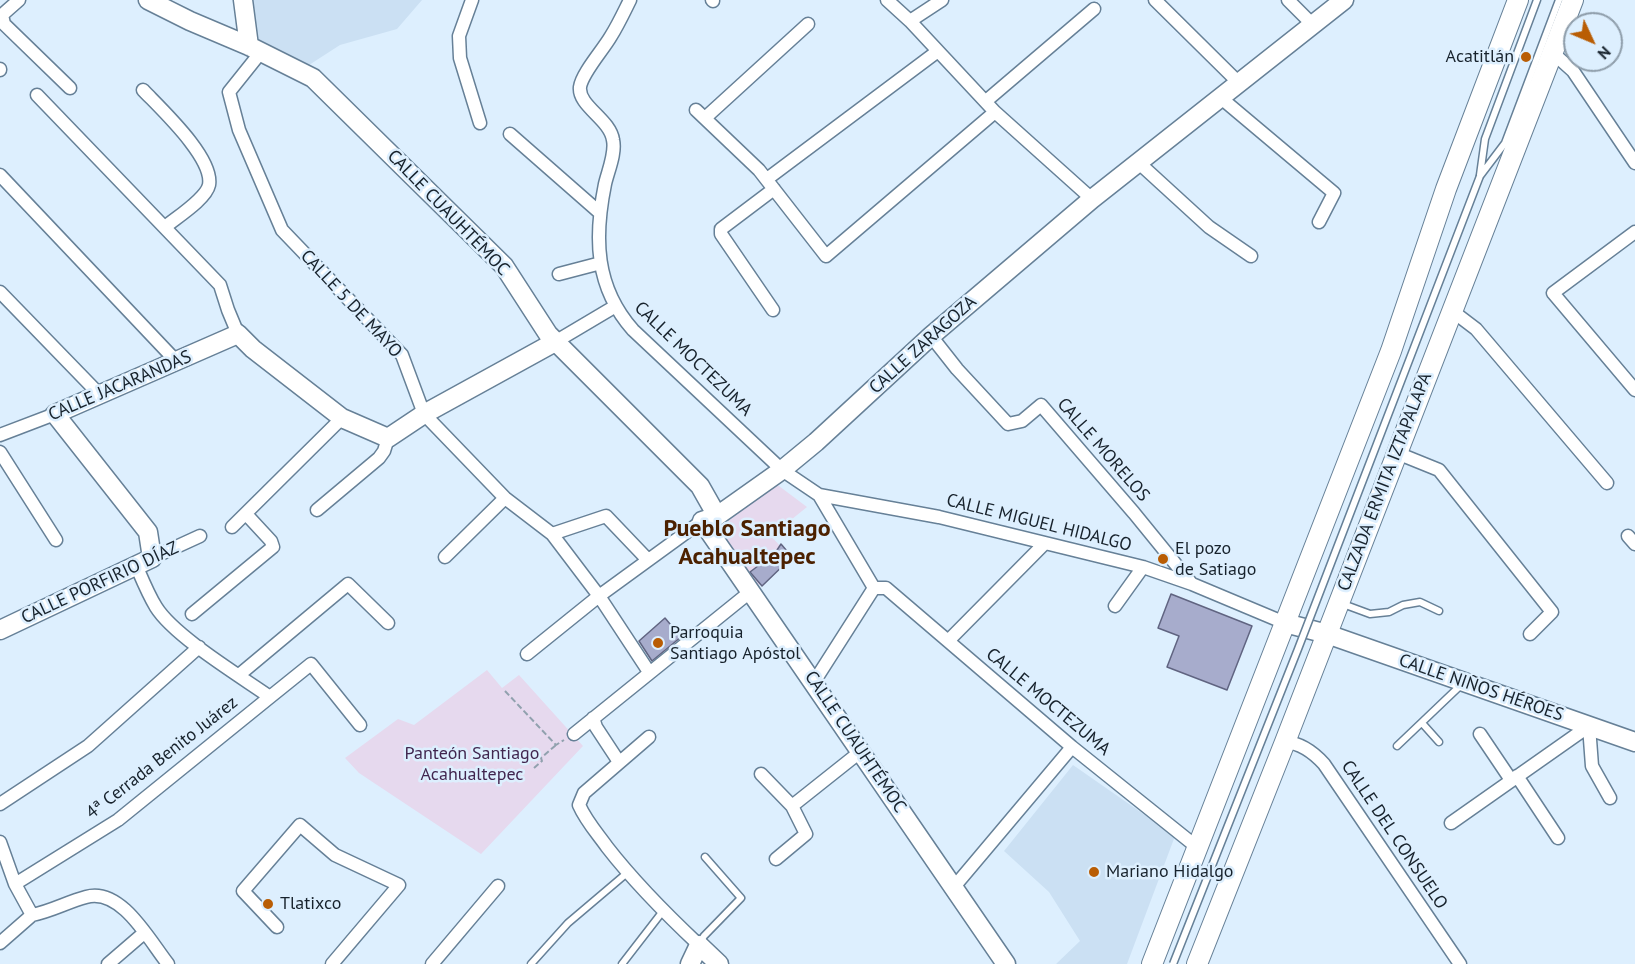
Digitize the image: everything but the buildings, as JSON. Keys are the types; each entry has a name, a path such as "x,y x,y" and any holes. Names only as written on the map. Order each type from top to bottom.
{"main road":[{"path":"1152,964 1391,351 1446,189 1518,0"},
{"name":"CALZADA ERMITA IZTAPALAPA","path":"1197,964 1286,742 1451,310 1573,0"}],"street":[{"path":"19,0 2,15 4,24 70,88"},
{"name":"CALLE CUAUHTÉMOC","path":"148,0 312,78 504,266 555,342 700,486 710,518 750,592 1006,964"},
{"path":"243,0 255,49"},
{"path":"472,0 459,36 460,58 480,123"},
{"name":"CALLE MOCTEZUMA","path":"630,0 611,37 580,87 582,98 610,130 614,142 599,212 597,238 601,263 614,307 633,330 782,470"},
{"path":"887,0 910,21 995,112 1092,199"},
{"path":"910,21 942,0"},
{"path":"1155,0 1239,83"},
{"path":"1288,0 1313,25"},
{"name":"CALLE ZARAGOZA","path":"527,654 648,560 782,470 816,442 930,336 1092,199 1344,0"},
{"path":"986,100 1094,9"},
{"path":"808,24 700,114 770,184 826,255 995,112"},
{"name":"CALLE 5 DE MAYO","path":"255,49 229,92 239,130 282,230 402,355 424,414 505,498 552,534 599,596 649,672"},
{"path":"773,310 721,234 721,229 770,184 938,51"},
{"path":"1553,53 1565,62 1580,80 1635,163"},
{"path":"143,90 187,137 206,168 209,185 202,197 165,227"},
{"path":"37,95 220,285 238,334 253,349 342,418 388,438"},
{"path":"1221,98 1334,193 1319,222"},
{"path":"510,134 599,212"},
{"path":"1139,163 1209,227 1251,256"},
{"path":"0,175 177,362"},
{"path":"1635,232 1553,293 1635,390"},
{"path":"559,274 601,263"},
{"path":"0,292 100,395"},
{"path":"317,510 379,458 388,438 424,414 614,307"},
{"path":"1451,310 1476,329 1607,483"},
{"name":"CALLE JACARANDAS","path":"5,433 100,395 238,334"},
{"name":"CALLE MORELOS","path":"930,336 1008,424 1022,421 1041,405 1134,513 1191,584"},
{"path":"55,414 148,532 144,562 157,609 170,624 199,647 270,697"},
{"path":"232,527 342,418"},
{"path":"0,422 5,433"},
{"path":"0,452 56,540"},
{"path":"1397,453 1439,470 1552,612 1530,634"},
{"name":"CALLE MIGUEL HIDALGO","path":"782,470 819,495 939,517 1143,567 1285,623"},
{"path":"814,682 874,588 819,495"},
{"path":"445,557 505,498"},
{"path":"192,614 273,547 271,541 246,514"},
{"path":"552,534 606,516 648,560"},
{"name":"CALLE PORFIRIO DÍAZ","path":"0,630 200,536"},
{"path":"949,640 1045,543"},
{"path":"1115,606 1143,567"},
{"path":"239,675 348,584 388,623"},
{"name":"CALLE MOCTEZUMA","path":"874,588 886,588 1072,747 1198,848"},
{"path":"574,734 750,592"},
{"name":"CALLE NIÑOS HÉROES","path":"1285,623 1327,634 1635,742"},
{"path":"0,804 88,746 199,647"},
{"name":"4ª Cerrada Benito Juárez","path":"15,884 118,820 311,664 360,725"},
{"path":"593,718 596,727 619,762"},
{"path":"1450,823 1589,726"},
{"path":"1589,726 1592,766 1610,798"},
{"path":"1480,734 1558,838"},
{"path":"649,737 584,793 579,805 584,818 627,873 719,964"},
{"name":"CALLE DEL CONSUELO","path":"1286,742 1292,742 1308,750 1324,764 1460,964"},
{"path":"954,886 1072,747"},
{"path":"792,806 860,752"},
{"path":"761,774 792,806 806,834 776,859"},
{"path":"278,927 243,891 300,825 335,855 399,885 332,964"},
{"path":"0,842 15,884 32,915"},
{"path":"432,964 498,886"},
{"path":"0,943 32,915 58,909 86,897 103,895 122,907 168,964"},
{"path":"108,964 144,933"},
{"path":"690,964 699,945"}],"lane":[{"path":"1173,964 1480,176 1485,139 1537,0"},
{"path":"1480,176 1504,142 1559,0"},
{"path":"1340,602 1370,614 1389,612 1403,604 1420,602 1439,611"},
{"path":"1397,746 1464,682"},
{"path":"1422,723 1439,742"},
{"path":"699,945 704,936 741,898 705,857"},
{"path":"531,964 568,923 627,873"},
{"path":"622,964 663,911"}],"path":[{"path":"505,691 556,745"},
{"path":"534,768 542,761 541,758 556,745 574,734"}],"shaded area":[{"path":"252,0 422,0 397,29 340,45 309,65 257,42"},
{"name":"Mariano Hidalgo","path":"1073,765 1175,836 1127,964 1056,964 1080,941 1049,892 1004,851"}],"green space":[{"path":"775,483 807,507 771,536 791,558 755,588 718,532 721,527"},
{"name":"Panteón Santiago Acahualtepec","path":"487,670 502,688 519,675 583,746 481,854 359,773 345,758 398,719 414,725"}],"place":[{"name":"Acatitlán","path":"1526,57"},
{"name":"El pozo de Satiago","path":"1163,559"},
{"name":"Parroquia Santiago Apóstol","path":"658,643"},
{"name":"Mariano Hidalgo","path":"1094,872"},
{"name":"Tlatixco","path":"268,904"}],"district":[{"name":"Pueblo Santiago Acahualtepec","path":"747,543"}]}
